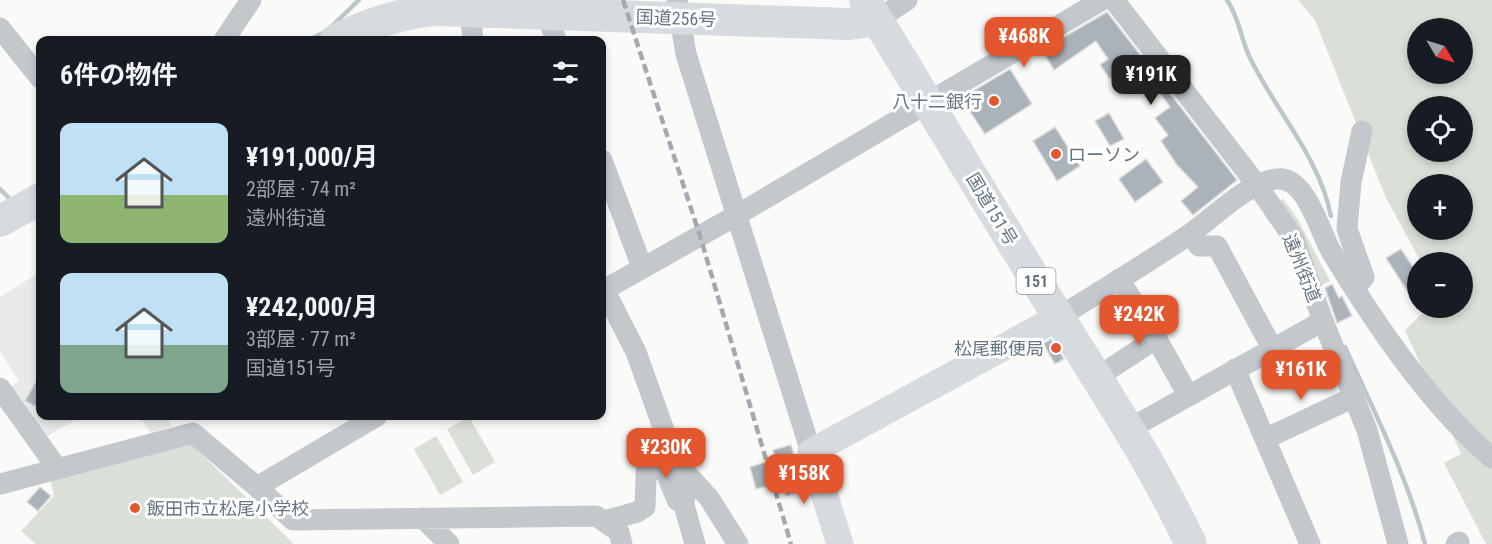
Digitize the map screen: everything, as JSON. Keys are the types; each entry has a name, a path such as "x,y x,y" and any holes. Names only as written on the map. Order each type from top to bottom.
{"highway":[{"name":"国道256号","path":"345,36 379,20 405,13 433,10 472,26 551,27 678,9 716,10 849,24 871,10"},
{"name":"国道151号","path":"871,10 1096,378 1130,429 1173,506 1191,544"},
{"path":"0,221 36,201"}],"main road":[{"path":"840,544 811,452 1059,317"}],"street":[{"path":"227,36 251,0"},
{"path":"871,10 907,0"},
{"path":"606,288 737,215 1102,0"},
{"name":"遠州街道","path":"1114,0 1257,185 1294,239 1323,321 1367,430 1398,544"},
{"path":"678,9 686,54 811,452"},
{"path":"0,28 36,73"},
{"path":"1355,288 1364,277 1347,229 1351,182 1362,131"},
{"path":"606,171 642,267"},
{"path":"1059,317 1190,234 1257,185 1279,178 1290,180 1298,187 1330,249 1355,288 1439,407 1492,458"},
{"path":"1190,234 1199,246 1217,246 1272,348"},
{"path":"1119,279 1157,338 1188,395"},
{"path":"606,296 636,352 669,444 686,473 709,498 738,544"},
{"path":"1130,429 1323,321"},
{"path":"1096,378 1157,338"},
{"path":"1235,369 1310,544"},
{"path":"0,388 57,468"},
{"path":"1265,439 1354,398"},
{"path":"257,486 370,420"},
{"path":"0,484 193,433 294,520 589,518 596,516 619,531 622,544"},
{"path":"604,521 637,512 645,507 647,455 652,445 659,442 669,444"},
{"path":"647,455 667,475 677,500 684,505"},
{"path":"686,473 684,505 695,544"},
{"path":"423,518 449,544"}],"shaded area":[{"path":"1298,0 1492,0 1492,544 1486,544 1444,463 1461,454 1405,330 1418,318 1473,318 1473,252 1416,252 1409,240 1473,240 1473,174 1407,174 1407,236 1386,198 1315,20"},
{"path":"1283,199 1297,218 1330,281 1317,287 1279,201"},
{"path":"36,274 36,420 75,420 44,438 7,389 19,381 0,351 0,297"},
{"path":"142,420 168,420 172,426 152,435"},
{"path":"464,420 471,420 495,462 473,475 447,429"},
{"path":"436,436 463,482 440,495 414,449"},
{"name":"飯田市立松尾小学校","path":"190,443 294,544 36,544 21,531 54,496 50,478"}],"building":[{"path":"1107,12 1237,180 1193,215 1181,201 1198,187 1177,165 1161,141 1168,135 1155,118 1170,107 1153,83 1138,94 1128,81 1120,87 1113,78 1110,79 1100,65 1108,59 1096,41 1054,70 1042,50"},
{"name":"八十二銀行","path":"1010,69 1032,104 985,134 967,107 964,109 958,100"},
{"path":"1109,113 1124,139 1110,146 1095,121"},
{"name":"ローソン","path":"1055,127 1080,166 1057,181 1033,141"},
{"path":"1146,159 1163,182 1135,202 1119,179"},
{"path":"1401,249 1407,258 1407,291 1386,258"},
{"path":"1332,284 1339,298 1342,296 1352,316 1337,323 1325,288"},
{"path":"1051,339 1064,359 1055,364 1043,344"},
{"path":"36,381 36,407 25,401"},
{"path":"791,445 804,490 786,496 782,482 756,489 750,467 775,459 773,450"},
{"path":"40,487 51,496 38,511 27,502"}],"waterway":[{"path":"317,36 327,31 359,0"},
{"path":"1227,0 1235,15 1251,60 1308,155 1331,216"},
{"path":"0,189 12,201"},
{"path":"1345,347 1399,468 1425,544"}],"railway":[{"path":"623,0 700,236 791,544"}],"place":[{"name":"八十二銀行","path":"994,101"},
{"name":"ローソン","path":"1056,154"},
{"name":"松尾郵便局","path":"1056,348"},
{"name":"飯田市立松尾小学校","path":"135,508"}]}
